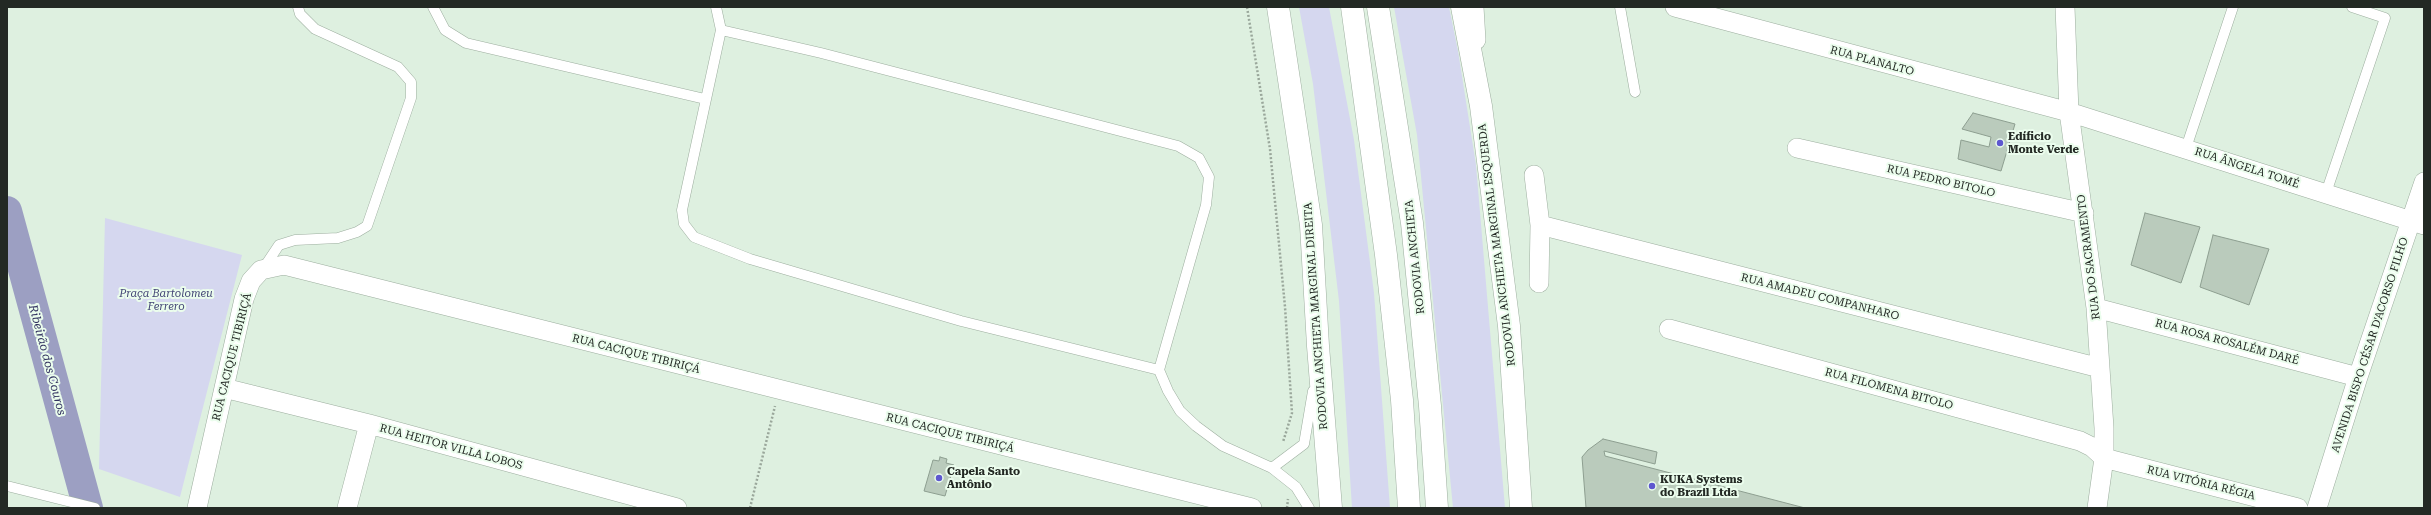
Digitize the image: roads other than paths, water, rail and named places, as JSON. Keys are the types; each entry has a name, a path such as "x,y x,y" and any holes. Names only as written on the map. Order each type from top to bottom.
{"highway":[{"name":"RODOVIA ANCHIETA MARGINAL DIREITA","path":"1278,7 1312,225 1318,346 1331,508"},
{"path":"1352,7 1386,255 1402,400 1409,508"},
{"name":"RODOVIA ANCHIETA","path":"1378,7 1412,222 1430,406 1437,508"},
{"name":"RODOVIA ANCHIETA MARGINAL ESQUERDA","path":"1462,7 1481,106 1494,219 1509,326 1521,508"}],"street":[{"path":"1474,7 1481,106"},
{"name":"RUA PLANALTO","path":"1675,7 2069,112"},
{"name":"RUA DO SACRAMENTO","path":"2065,7 2069,112 2096,308 2104,428 2104,458 2097,508"},
{"name":"RUA ÂNGELA TOMÉ","path":"2069,112 2186,148 2417,223"},
{"name":"RUA PEDRO BITOLO","path":"1797,148 2084,213"},
{"path":"1534,174 1540,225 1540,283"},
{"name":"AVENIDA BISPO CÉSAR D'ACORSO FILHO","path":"2317,508 2358,376 2417,223 2424,182"},
{"name":"RUA AMADEU COMPANHARO","path":"1540,225 2100,368"},
{"name":"RUA CACIQUE TIBIRIÇÁ","path":"197,508 244,299 252,281 261,270 284,265 1252,508"},
{"name":"RUA ROSA ROSALÉM DARÉ","path":"2096,308 2358,376"},
{"name":"RUA FILOMENA BITOLO","path":"1669,329 2080,441 2092,447 2104,458"},
{"name":"RUA HEITOR VILLA LOBOS","path":"224,388 369,424 677,508"},
{"path":"347,508 369,424"},
{"name":"RUA VITÓRIA RÉGIA","path":"2104,458 2298,508"}],"lane":[{"path":"261,270 279,245 295,240 338,238 357,232 367,226 411,98 411,82 398,66 315,29 300,14 298,7"},
{"path":"433,7 446,30 466,43 705,100"},
{"path":"716,7 721,30 682,210 684,224 694,237 750,259 960,321 1159,370"},
{"path":"1620,7 1635,92"},
{"path":"2186,148 2233,7"},
{"path":"2326,193 2385,18 2352,7"},
{"path":"721,30 828,55 1178,146 1199,158 1209,177 1206,205 1159,370 1168,391 1180,411 1196,426 1223,446 1272,468 1296,487 1309,508"},
{"path":"1272,468 1304,444 1307,435 1318,346"},
{"path":"7,486 95,508"}],"waterway":[{"name":"Ribeirão dos Couros","path":"7,211 88,508"}],"place":[{"name":"Edíficio Monte Verde","path":"2000,143"},
{"name":"Capela Santo Antônio","path":"939,478"},
{"name":"KUKA Systems do Brazil Ltda","path":"1652,486"}],"park label":[{"name":"Praça Bartolomeu Ferrero","path":"166,300"}]}
